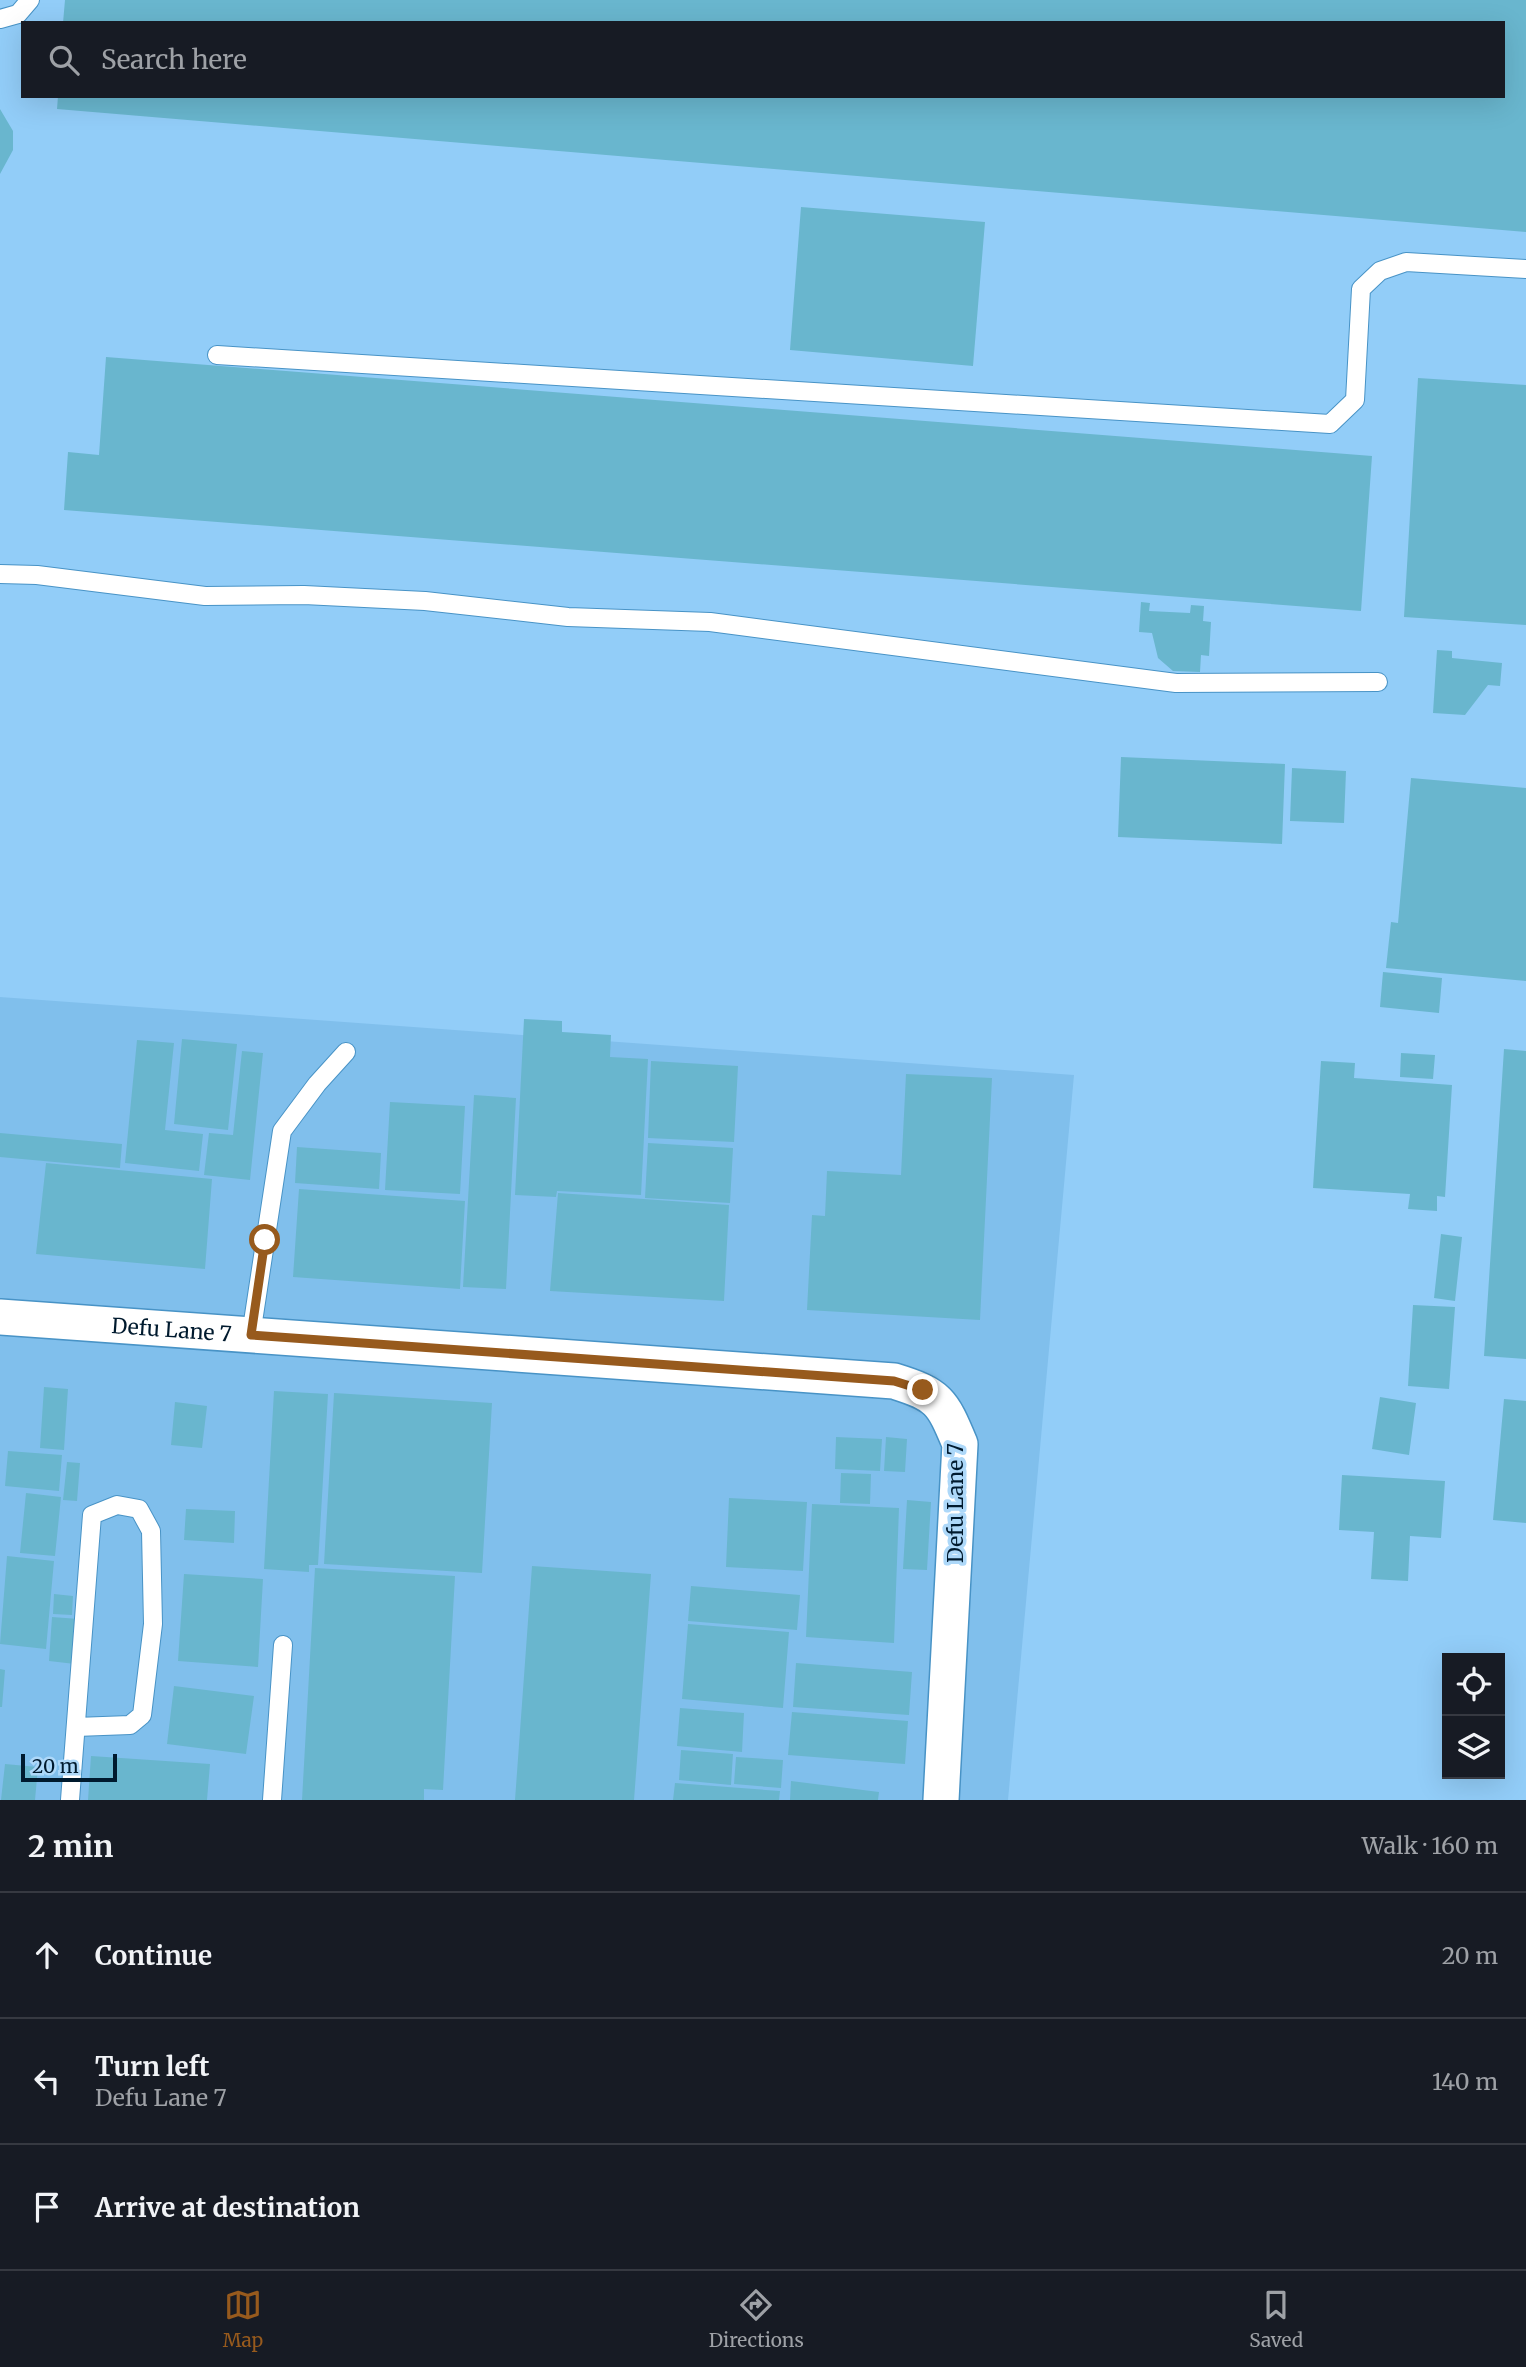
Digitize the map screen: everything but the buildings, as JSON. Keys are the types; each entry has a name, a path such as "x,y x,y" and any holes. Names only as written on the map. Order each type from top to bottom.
{"street":[{"name":"Defu Lane 7","path":"0,1317 894,1381 923,1390 945,1406 960,1444 941,1800"}],"lane":[{"path":"0,19 18,14 30,0"},
{"path":"217,355 1330,424 1354,400 1361,289 1380,271 1406,262 1526,269"},
{"path":"0,574 37,575 205,596 304,594 425,601 568,617 710,622 1176,684 1378,682"},
{"path":"251,1335 282,1131 317,1084 346,1052"},
{"path":"70,1800 92,1515 117,1505 139,1509 151,1531 153,1624 142,1715 130,1725 76,1727"},
{"path":"272,1800 284,1645"}],"shaded area":[{"path":"0,997 1074,1075 1008,1800 0,1800"}],"route":[{"path":"265,1240 251,1335 894,1381 923,1390"}]}
